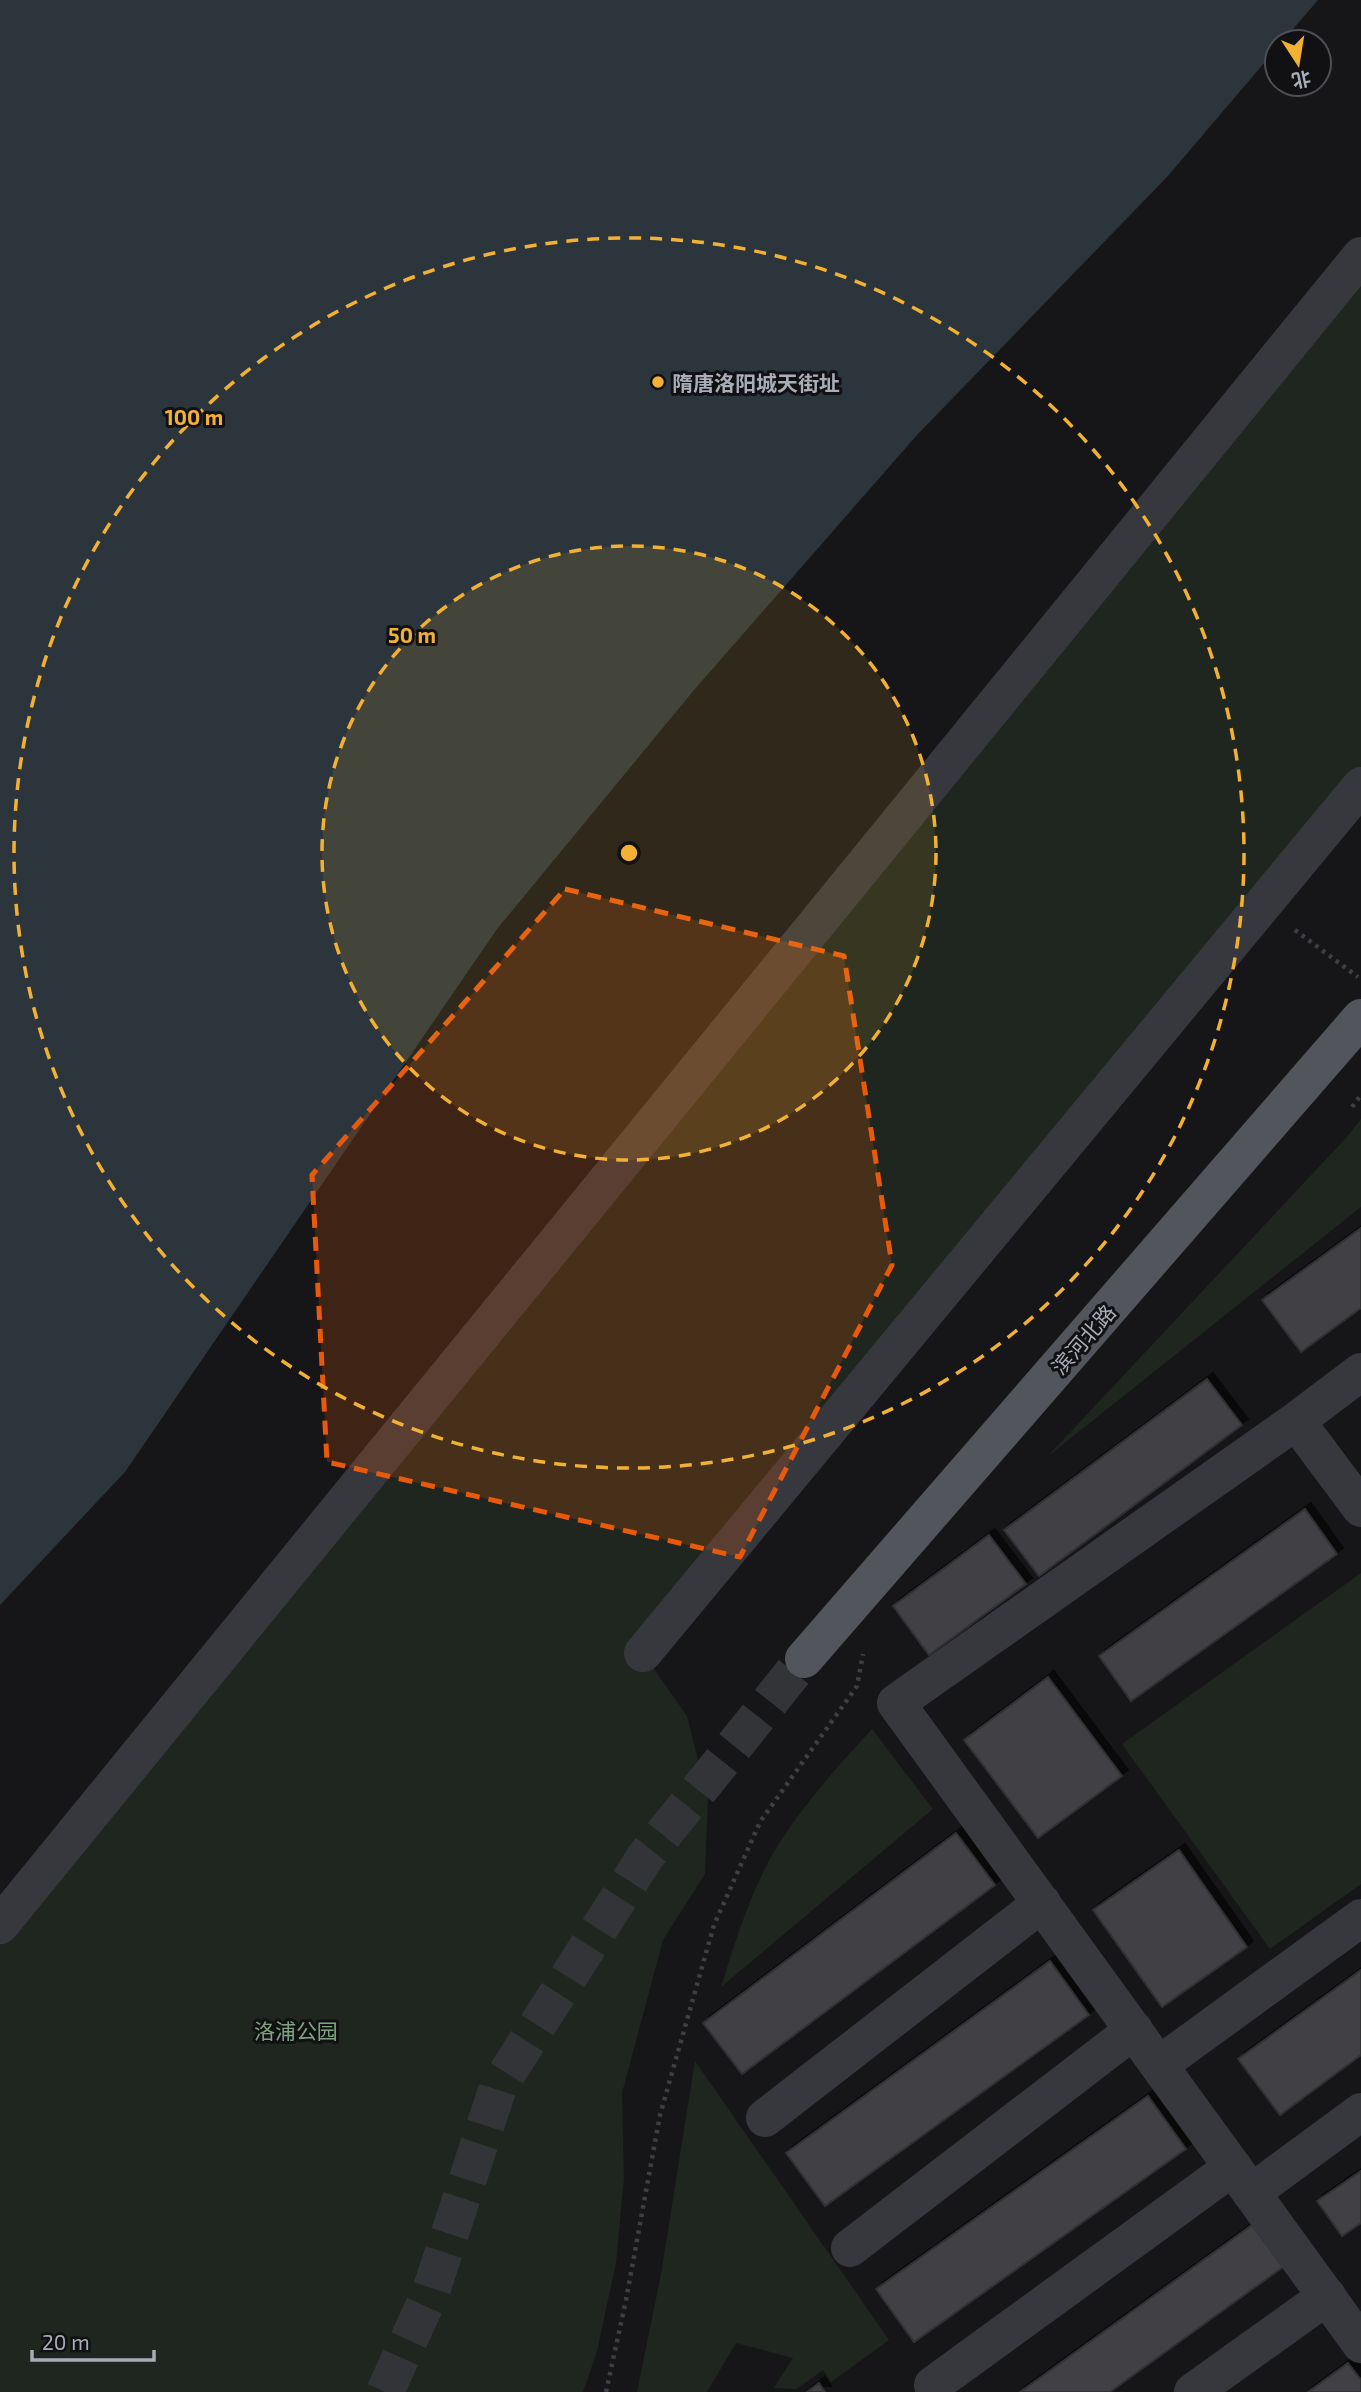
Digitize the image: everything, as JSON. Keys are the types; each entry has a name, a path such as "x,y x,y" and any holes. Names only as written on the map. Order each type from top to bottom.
{"main road":[{"name":"滨河北路","path":"804,1659 1361,1018"}],"street":[{"path":"0,1925 1361,256"},
{"path":"643,1653 1361,786"},
{"path":"1361,1372 1296,1421 896,1703 1361,2344"},
{"path":"1296,1421 1361,1508"},
{"path":"765,2118 1042,1903"},
{"path":"1159,2065 1361,1918"},
{"path":"850,2248 1134,2030"},
{"path":"933,2385 1242,2180 1361,2112"},
{"path":"1194,2392 1327,2296"}],"path":[{"path":"1263,905 1361,980"},
{"path":"1352,1107 1361,1095"},
{"path":"606,2392 660,2115 714,1925 760,1822 857,1686 864,1649"}],"highlighted area":[{"path":"565,889 844,956 892,1265 740,1557 327,1462 312,1175"}],"green space":[{"name":"洛浦公园","path":"1361,256 1361,786 643,1653 687,1716 708,1800 705,1874 663,1940 622,2093 624,2178 616,2263 597,2351 583,2392 0,2392 0,1925"},
{"path":"1361,1119 1361,1207 1047,1457 1345,1139"},
{"path":"1361,1573 1361,1884 1270,1949 1122,1744"},
{"path":"872,1729 933,1809 721,1987 746,1912 770,1858 812,1797"},
{"path":"695,2061 889,2340 831,2382 823,2370 797,2389 774,2388 793,2358 736,2343 707,2392 637,2392 661,2274"}],"shaded area":[{"path":"0,0 1318,0 1294,28 1263,28 1263,64 1167,177 917,435 694,690 497,929 125,1472 0,1605"}],"building":[{"path":"1361,1228 1361,1308 1301,1352 1262,1300"},
{"path":"1207,1379 1242,1425 1039,1576 1004,1530"},
{"path":"1305,1509 1337,1554 1131,1701 1099,1656"},
{"path":"989,1535 1026,1584 929,1655 893,1606"},
{"path":"1048,1677 1122,1776 1038,1838 964,1740"},
{"path":"956,1833 995,1885 742,2074 703,2023"},
{"path":"1179,1850 1247,1947 1162,2007 1093,1910"},
{"path":"1050,1961 1089,2015 825,2206 786,2153"},
{"path":"1361,1970 1361,2055 1280,2115 1238,2059"},
{"path":"1148,2096 1186,2149 914,2342 876,2289"},
{"path":"1361,2171 1361,2223 1342,2236 1317,2201"},
{"path":"1252,2225 1283,2267 1110,2392 1020,2392"},
{"path":"1348,2363 1361,2380 1361,2392 1308,2392"},
{"path":"819,2383 825,2392 807,2392"}],"tunnel":[{"path":"385,2392 431,2291 498,2087 645,1857 804,1659"}],"place":[{"name":"隋唐洛阳城天街址","path":"658,382"}]}
